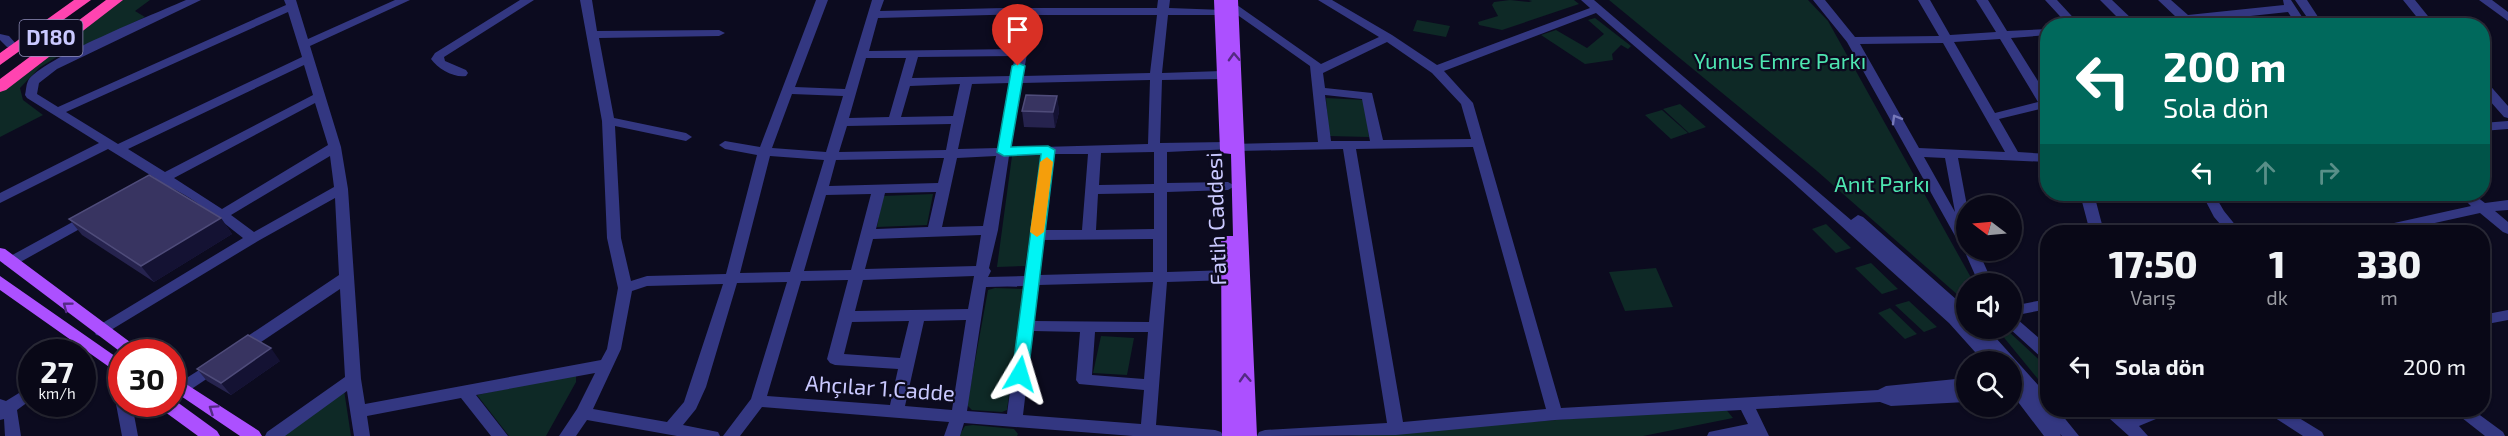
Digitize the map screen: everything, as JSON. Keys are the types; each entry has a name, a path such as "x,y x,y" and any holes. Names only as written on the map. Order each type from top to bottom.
{"highway":[{"path":"4,45 72,0"},
{"path":"0,60 84,0"},
{"name":"D180","path":"0,76 102,0"},
{"path":"0,87 116,0"}],"main road":[{"name":"Fatih Caddesi","path":"1226,5 1222,75 1232,147 1228,186 1232,436"},
{"name":"Fatih Caddesi","path":"1226,5 1248,436"},
{"path":"5,258 112,339"},
{"path":"0,282 73,339"},
{"path":"96,340 105,334"},
{"path":"186,391 253,436"},
{"path":"185,417 212,436"}],"street":[{"path":"195,0 53,66 33,82 32,95 112,146 166,176 223,214 253,238"},
{"path":"0,199 305,52 404,0"},
{"path":"462,73 441,64 437,59 439,55 528,0"},
{"path":"567,436 584,412 614,349 625,288 614,238 608,121 586,0"},
{"path":"671,428 691,405 698,387 732,277 764,153 822,0"},
{"path":"731,436 758,401 878,0"},
{"path":"1324,0 1388,37 1436,70 1467,103 1556,414"},
{"path":"1819,0 1851,41 1956,225"},
{"path":"1924,0 2014,157"},
{"path":"1982,0 2040,93"},
{"path":"2051,0 2068,18"},
{"path":"2106,0 2122,18"},
{"path":"2164,0 2184,18"},
{"path":"2301,0 2313,18"},
{"path":"2409,0 2424,18"},
{"path":"2486,0 2508,18"},
{"path":"56,112 290,3 335,147 341,189 353,379 362,436"},
{"path":"1436,70 1594,3 1794,176 1956,310"},
{"path":"2216,18 2289,4 2298,18"},
{"path":"874,15 1005,5 1029,11 1058,5 1226,5 1316,65 1325,146"},
{"path":"1148,431 1154,327 1160,278 1161,188 1157,148 1156,76 1164,6"},
{"path":"952,436 959,415 974,315 983,276 1029,11"},
{"path":"591,35 719,33"},
{"path":"1851,41 1946,39 2040,33"},
{"path":"1317,71 1388,37"},
{"path":"861,55 1021,52"},
{"path":"894,120 913,54"},
{"path":"905,82 1222,75"},
{"path":"934,232 967,81"},
{"path":"788,90 850,93"},
{"path":"1319,92 1368,96 1377,144"},
{"path":"2490,93 2508,114"},
{"path":"146,187 320,96"},
{"path":"1993,117 2040,106"},
{"path":"841,122 957,120"},
{"path":"608,121 686,137"},
{"path":"2490,126 2508,125"},
{"path":"725,145 764,153 830,158 1095,148 1478,143"},
{"path":"1349,146 1396,429"},
{"path":"223,214 335,147"},
{"path":"1089,234 1095,148"},
{"path":"1014,421 1048,150"},
{"path":"1915,152 2040,158"},
{"path":"1951,154 1959,195"},
{"path":"1092,190 1228,186"},
{"path":"820,191 943,187"},
{"path":"105,334 253,238 341,189"},
{"path":"879,190 835,359 906,364"},
{"path":"2089,201 2095,225"},
{"path":"2212,201 2228,225"},
{"path":"2473,201 2508,229"},
{"path":"2407,225 2481,208 2508,205"},
{"path":"5,258 104,210"},
{"path":"867,234 991,231"},
{"path":"1037,235 1161,234"},
{"path":"625,288 647,281 794,275 983,276 1031,281 1230,274"},
{"path":"186,379 347,277"},
{"path":"2022,309 2040,305"},
{"path":"847,317 974,315"},
{"path":"2490,318 2508,315"},
{"path":"896,412 917,317"},
{"path":"1026,326 1154,327"},
{"path":"1088,326 1084,380 1150,386"},
{"path":"2022,332 2040,348"},
{"path":"1988,339 1999,351"},
{"path":"359,411 466,393 606,365"},
{"path":"273,436 353,379"},
{"path":"1881,396 1886,392 1956,385"},
{"path":"2022,388 2040,403"},
{"path":"2022,390 2040,417"},
{"path":"466,393 500,436"},
{"path":"1265,436 1396,429 1556,414 1745,402 1881,396 1891,400 1956,397"},
{"path":"2,409 18,399"},
{"name":"Ahçılar 1.Cadde","path":"758,401 959,415 1014,421 1035,429 1148,431 1215,436"},
{"path":"1715,436 1761,432 1745,402"},
{"path":"2,409 11,413 13,436"},
{"path":"584,412 712,436"},
{"path":"126,417 130,436"},
{"path":"2040,417 2053,436"},
{"path":"2055,417 2070,436"},
{"path":"2117,417 2140,436"},
{"path":"2126,425 2146,417"},
{"path":"2285,417 2316,436"},
{"path":"2471,417 2496,436"}],"green space":[{"path":"121,0 150,0 135,11 145,17 89,44 71,48 39,68 20,88 23,100 43,115 0,137 0,91"},
{"path":"1510,0 1529,2 1532,1 1528,0 1574,0 1579,4 1502,30 1479,25 1478,22 1498,16 1492,5 1494,2"},
{"name":"Yunus Emre Parkı","path":"1609,0 1808,0 1828,21 1956,251 1956,261 1962,261 1968,273 1956,273 1956,293 1817,171"},
{"path":"1595,18 1631,46 1628,49 1621,45 1612,54 1613,60 1585,64 1541,35 1556,30 1587,48 1604,34 1588,20"},
{"path":"1417,20 1450,26 1446,37 1413,31"},
{"path":"1326,98 1365,100 1369,137 1329,136"},
{"path":"1680,104 1706,127 1689,133 1663,109"},
{"path":"1662,110 1688,133 1671,139 1645,115"},
{"path":"1042,155 1025,266 997,267 1012,156"},
{"path":"933,194 927,225 877,227 883,196"},
{"path":"1826,224 1851,248 1836,253 1812,229"},
{"path":"1871,263 1898,289 1882,294 1855,268"},
{"path":"1656,268 1673,307 1625,311 1609,272"},
{"path":"1023,289 1007,410 1002,412 972,410 967,405 988,290"},
{"path":"1909,301 1937,327 1924,332 1895,305"},
{"path":"1890,308 1917,334 1905,339 1878,313"},
{"path":"1101,336 1134,338 1127,375 1093,373"},
{"path":"2005,339 2017,339 2040,361 2040,381 2022,360 2022,351 2015,351"},
{"path":"576,374 576,382 546,436 509,436 477,395"},
{"path":"344,390 351,436 279,436"},
{"path":"1724,407 1733,418 1643,436 1348,436"},
{"path":"965,426 1014,429 1018,434 1017,436 959,436"}],"building":[{"path":"1026,95 1057,96 1053,112 1022,111"},
{"path":"149,175 221,218 141,266 69,219"},
{"path":"248,335 271,348 221,383 197,369"}],"slow traffic":[{"path":"1037,232 1047,162"}],"route":[{"path":"1018,66 1004,152 1048,150 1020,374"}],"park label":[{"name":"Anıt Parkı","path":"1882,184"}]}
